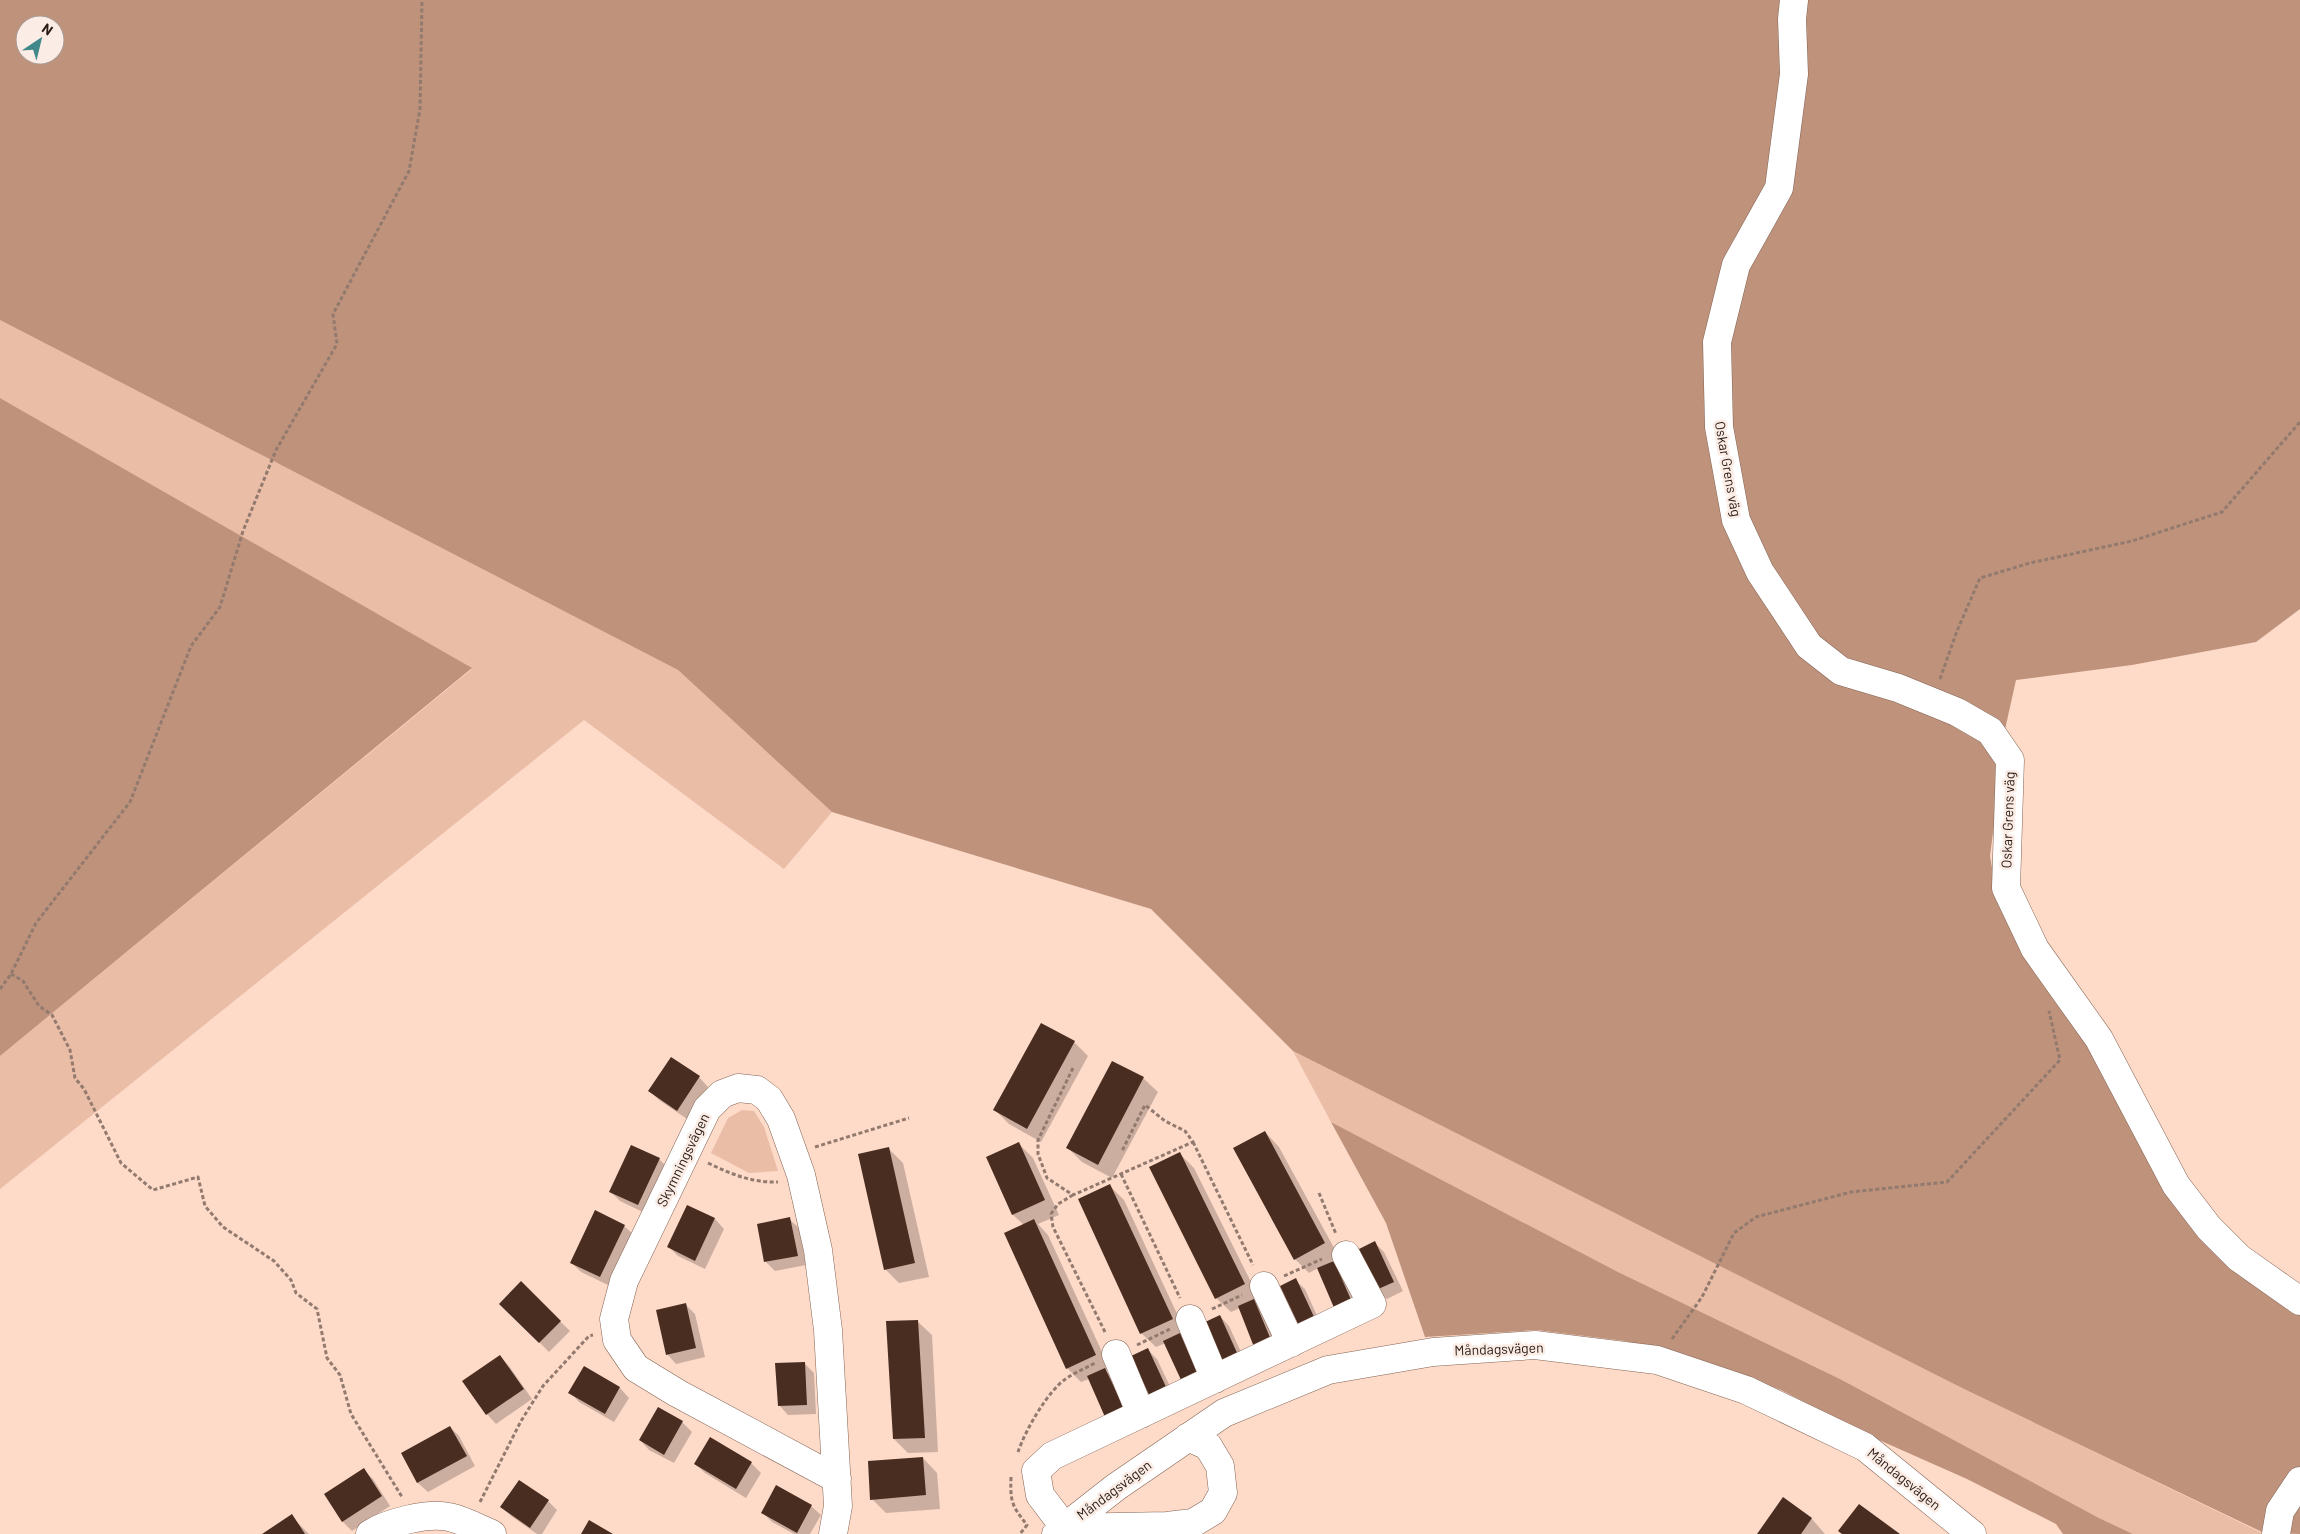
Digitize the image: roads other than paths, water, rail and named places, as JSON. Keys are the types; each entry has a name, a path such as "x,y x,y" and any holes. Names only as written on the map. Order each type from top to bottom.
{"street":[{"name":"Oskar Grens väg","path":"1794,0 1792,19 1794,74 1779,188 1736,265 1717,342 1719,427 1736,520 1760,572 1809,646 1841,671 1898,688 1957,712 1990,730 2010,760 2006,888 2034,949 2099,1039 2176,1185 2209,1228 2239,1258 2300,1302"},
{"name":"Skymningsvägen","path":"833,1534 838,1506 837,1479 828,1330 818,1250 798,1166 781,1119 769,1098 757,1090 738,1088 722,1094 707,1109 624,1281 614,1319 617,1340 636,1368 678,1393 837,1479"},
{"path":"1188,1437 1208,1446 1220,1466 1223,1492 1214,1510 1194,1522 1168,1526 1061,1531 1040,1495 1036,1471 1052,1456 1372,1304 1336,1251"},
{"path":"1264,1286 1291,1343"},
{"path":"1190,1319 1215,1379"},
{"name":"Måndagsvägen","path":"1061,1531 1116,1487 1224,1413 1328,1370 1433,1352 1535,1345 1657,1360 1746,1390 1865,1447 1972,1534"},
{"path":"1116,1354 1141,1414"},
{"path":"2276,1534 2280,1511 2300,1481"},
{"path":"370,1534 377,1529 416,1518 448,1516 480,1529"}]}
